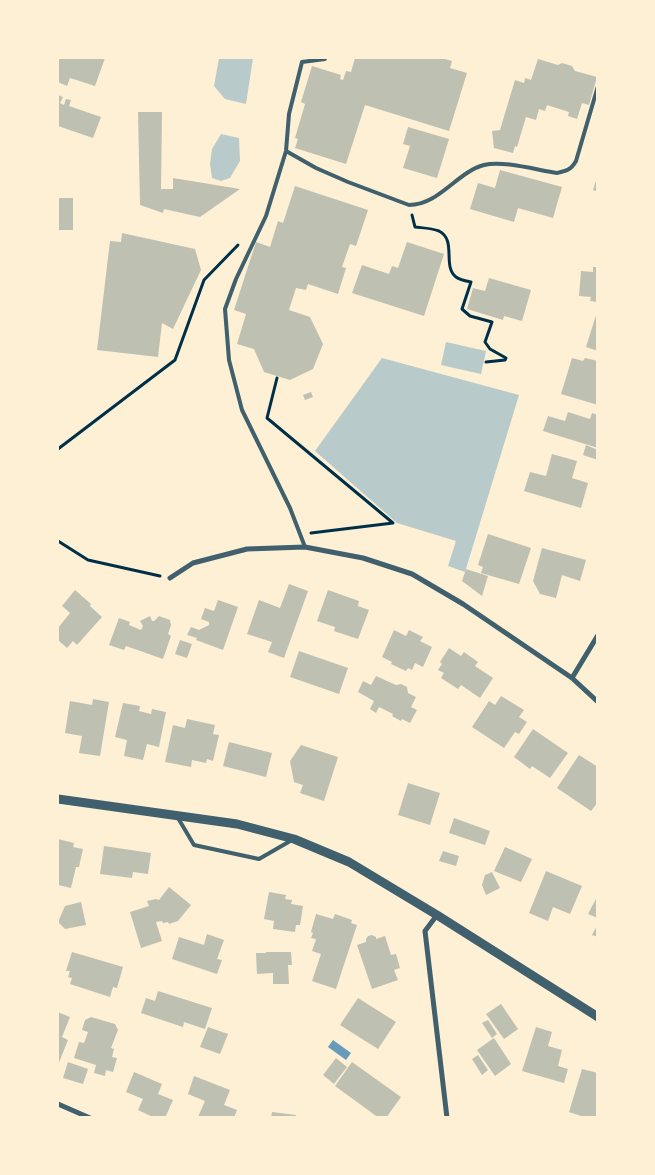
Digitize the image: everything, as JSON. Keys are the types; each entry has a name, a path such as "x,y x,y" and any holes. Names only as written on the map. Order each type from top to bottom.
{"street":[{"path":"170,578 193,563 247,549 305,547 363,558 412,574 463,604 572,678 598,702"},
{"path":"572,678 598,635"},
{"path":"58,799 237,824 294,839 349,862 437,915 598,1017"},
{"path":"437,915 424,931 447,1118"},
{"path":"58,1104 90,1118"}],"lane":[{"path":"305,547 290,508 242,410 228,360 225,309 236,279 266,216 286,150 289,114 302,62 325,58"},
{"path":"286,150 316,168 348,182 409,205 422,203 482,165 499,163 557,173 566,172 576,161 598,86"},
{"path":"177,815 194,845 259,859 294,839"}],"path":[{"path":"409,205 415,227 441,232 448,241 451,270 457,277 471,282 462,309 470,316 492,322 485,342 490,349 506,358 505,360 486,362"},
{"path":"58,449 175,360 204,280 238,245"},
{"path":"276,378 267,418 393,523 300,534"},
{"path":"58,541 88,560 170,578"}],"shaded area":[{"path":"219,58 253,58 246,104 225,99 214,86"},
{"path":"221,134 239,138 240,161 230,178 221,181 212,178 210,164 212,149"},
{"path":"446,342 486,351 481,374 441,365"},
{"path":"382,358 519,395 465,572 448,566 456,541 397,523 315,451"}],"water":[{"path":"333,1040 351,1053 346,1060 328,1047"}],"building":[{"path":"58,58 105,58 95,86 70,78 67,86 58,82"},
{"path":"355,58 441,58 452,61 450,68 467,73 449,131 365,105 346,164 295,148 298,139 295,138 305,104 301,102 312,66 341,75 340,79 343,80 346,71 351,72"},
{"path":"538,59 558,65 562,63 572,66 575,71 597,77 589,105 582,103 577,119 568,116 569,112 547,105 545,111 539,109 536,120 526,117 517,147 515,146 513,153 494,148 492,131 500,130 515,80 524,83 525,78 531,80"},
{"path":"58,95 63,97 60,103 64,105 66,99 71,100 69,106 101,117 93,138 58,126"},
{"path":"138,112 162,112 161,189 173,189 173,178 240,189 200,217 164,209 163,213 140,205"},
{"path":"408,127 449,139 437,178 403,168 410,146 403,144"},
{"path":"500,170 562,187 553,218 518,208 514,222 470,209 478,183 495,188"},
{"path":"598,178 598,192 593,190"},
{"path":"295,186 368,210 356,246 350,244 342,267 346,268 338,294 308,284 306,290 296,288 289,310 310,317 323,344 313,369 290,380 264,372 254,349 237,344 246,314 234,310 256,242 270,247 278,221 283,223"},
{"path":"58,198 73,198 73,230 58,230"},
{"path":"122,233 195,249 201,270 173,329 162,323 158,357 97,350 110,241 121,242"},
{"path":"407,242 444,254 424,316 352,293 362,265 389,274 392,266 398,268"},
{"path":"593,267 598,267 598,302 590,301 591,297 579,296 581,271 593,272"},
{"path":"489,278 531,290 522,321 504,316 503,320 467,309 473,288 485,291"},
{"path":"598,312 598,351 586,347"},
{"path":"572,358 583,361 585,358 598,361 598,405 561,394"},
{"path":"311,392 313,397 305,400 303,395"},
{"path":"568,412 590,419 592,413 598,415 598,448 543,431 548,416 565,421"},
{"path":"586,445 598,450 598,460 583,455"},
{"path":"552,454 577,461 572,478 588,483 581,508 524,491 530,472 546,476"},
{"path":"488,534 531,548 519,584 481,573 483,567 478,565"},
{"path":"542,548 586,560 580,581 562,575 556,598 540,594 533,581"},
{"path":"466,569 488,576 482,596 462,581"},
{"path":"289,584 308,591 284,658 268,652 272,642 247,634 259,600 280,608"},
{"path":"75,590 102,617 77,645 73,641 67,648 58,640 58,628 70,613 62,606"},
{"path":"328,590 359,601 358,606 369,610 358,639 334,631 335,627 317,621"},
{"path":"218,600 238,607 223,650 187,635 191,627 199,630 209,625 209,622 201,619 205,608 214,611"},
{"path":"150,616 152,621 159,616 170,620 171,625 168,634 171,636 163,659 126,646 124,650 109,645 119,618 130,622 129,625 141,630 143,626 140,621"},
{"path":"394,630 406,636 409,630 423,637 420,641 432,647 423,667 415,663 412,670 408,668 406,671 391,664 392,662 382,657"},
{"path":"180,640 192,644 187,658 175,654"},
{"path":"449,648 461,656 464,652 478,662 475,666 493,678 480,698 461,685 458,689 441,678 444,673 438,670 442,664 440,662"},
{"path":"299,651 348,668 339,694 290,677"},
{"path":"376,676 396,685 401,684 407,687 408,693 416,697 411,707 417,710 410,723 402,719 401,721 392,716 393,714 379,707 376,713 370,709 374,701 358,692 363,681 371,685"},
{"path":"501,696 524,710 519,717 527,722 519,734 515,732 504,748 472,727 489,701 495,705"},
{"path":"93,699 109,702 100,756 79,753 82,736 65,733 70,701 92,705"},
{"path":"123,703 140,706 139,711 151,714 152,709 166,712 159,747 147,744 143,760 124,756 127,740 115,737"},
{"path":"187,719 215,725 213,734 219,735 213,761 207,759 206,763 192,760 191,767 165,762 173,725 185,728"},
{"path":"533,729 568,753 550,778 532,766 530,769 514,757"},
{"path":"229,742 272,753 266,777 223,766"},
{"path":"301,745 338,757 324,801 300,793 303,785 294,782 290,761"},
{"path":"579,755 598,767 598,802 591,811 557,788"},
{"path":"408,783 440,793 430,825 398,815"},
{"path":"454,818 490,831 485,845 449,833"},
{"path":"58,839 74,843 73,847 83,849 71,888 58,885"},
{"path":"104,846 151,853 148,874 133,872 132,878 100,874"},
{"path":"505,847 532,859 521,882 494,871"},
{"path":"443,851 459,856 456,866 439,861"},
{"path":"546,871 582,886 570,914 553,907 548,921 529,913"},
{"path":"492,872 500,888 486,895 482,885 485,875"},
{"path":"169,887 191,905 178,921 169,924 162,921 156,922 162,941 141,948 130,912 149,906 147,901 159,900"},
{"path":"269,892 286,895 285,899 292,900 291,904 303,906 300,925 296,925 295,932 273,929 274,921 264,919"},
{"path":"598,895 598,918 588,914"},
{"path":"81,902 86,925 65,929 58,922 65,906"},
{"path":"316,914 333,919 335,914 352,920 351,923 357,925 336,989 312,981 321,954 312,951 316,939 311,938 313,933 311,932"},
{"path":"598,924 598,937 592,935"},
{"path":"207,934 224,940 217,959 222,960 217,974 172,959 179,937 204,945"},
{"path":"372,935 376,939 385,936 391,955 396,954 400,968 394,970 398,980 372,989 357,945 366,942 368,936"},
{"path":"72,952 123,967 117,988 113,987 110,997 70,984 72,978 68,977 70,971 66,971"},
{"path":"291,952 292,965 288,965 289,984 273,984 273,973 257,974 256,953"},
{"path":"158,991 212,1008 205,1029 184,1022 183,1027 141,1013 146,998 155,1001"},
{"path":"358,998 396,1022 378,1049 340,1025"},
{"path":"501,1004 518,1029 504,1039 486,1014"},
{"path":"58,1012 70,1017 62,1037 68,1040 58,1065"},
{"path":"91,1017 115,1024 118,1030 111,1048 114,1049 112,1057 117,1058 113,1072 106,1070 105,1076 94,1073 96,1065 74,1058 79,1042 84,1043 88,1032 82,1030 85,1020"},
{"path":"488,1020 497,1034 492,1038 482,1023"},
{"path":"208,1027 228,1034 220,1054 200,1047"},
{"path":"536,1027 552,1032 548,1046 562,1050 558,1066 568,1069 564,1083 522,1071"},
{"path":"494,1038 511,1064 495,1076 477,1050"},
{"path":"478,1055 488,1070 482,1075 472,1059"},
{"path":"336,1058 347,1067 334,1084 323,1075"},
{"path":"68,1062 88,1069 83,1084 63,1078"},
{"path":"352,1062 401,1097 386,1118 379,1118 335,1086"},
{"path":"582,1069 598,1073 598,1118 587,1118 569,1112"},
{"path":"134,1072 162,1084 158,1094 173,1100 165,1118 155,1118 138,1110 143,1099 126,1092"},
{"path":"194,1076 230,1090 224,1105 237,1110 234,1118 198,1117 205,1101 188,1094"},
{"path":"272,1112 296,1115 295,1118 271,1118"}]}
